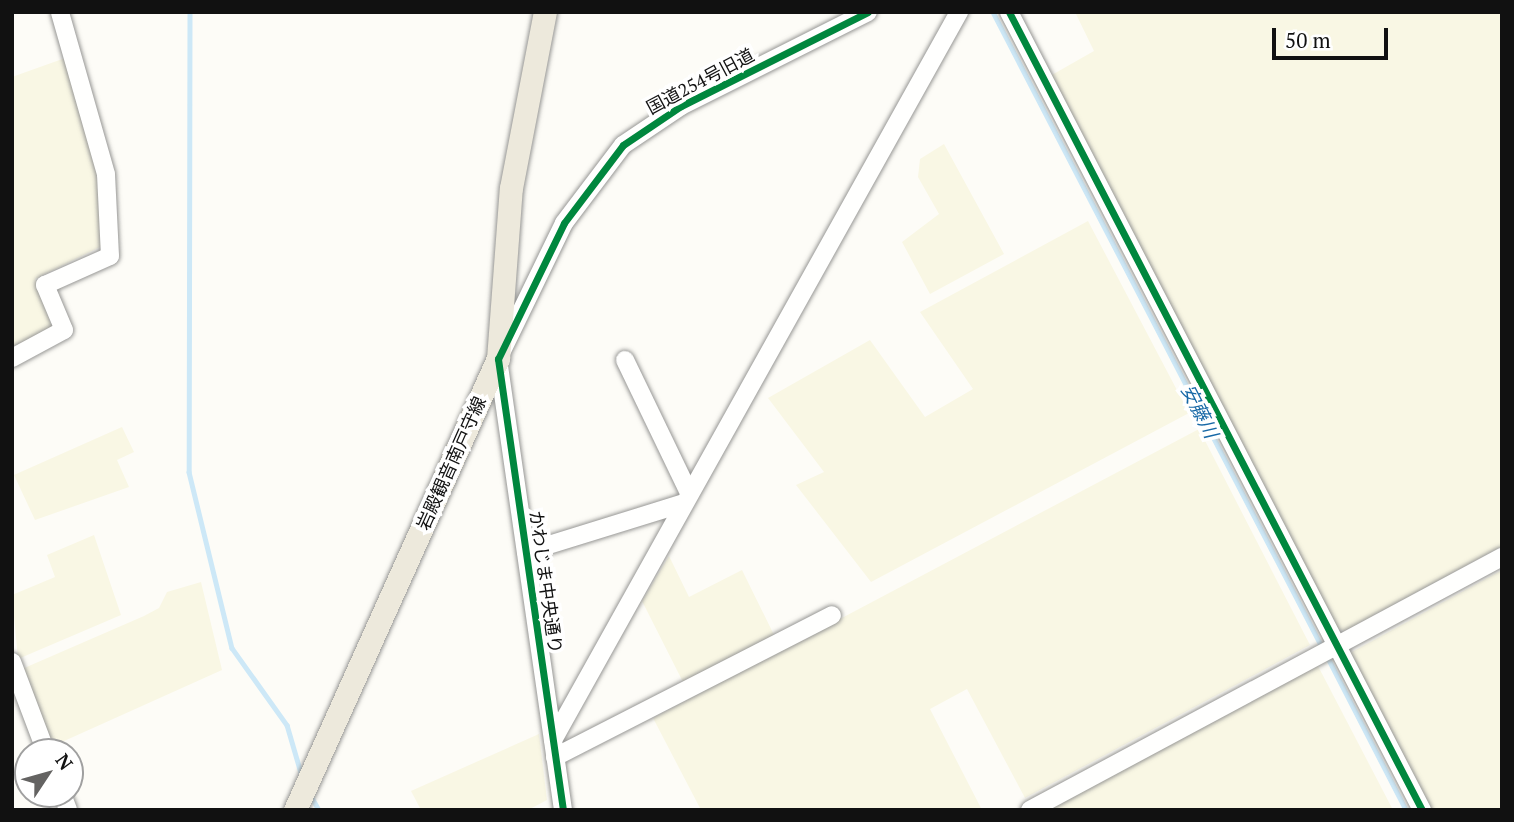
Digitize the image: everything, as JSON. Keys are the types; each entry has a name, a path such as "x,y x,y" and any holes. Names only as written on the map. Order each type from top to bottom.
{"main road":[{"name":"岩殿観音南戸守線","path":"295,810 498,359 510,188 545,12"}],"street":[{"path":"12,358 64,330 45,285 110,256 103,163 60,12"},
{"name":"国道254号旧道","path":"498,359 564,223 623,145 681,106 868,12"},
{"path":"554,749 687,498 960,12"},
{"path":"1009,12 1422,810"},
{"name":"かわじま中央通り","path":"498,359 563,810"},
{"path":"625,360 687,498"},
{"path":"526,552 687,498"},
{"path":"1030,810 1502,556"},
{"path":"554,749 832,615"},
{"path":"12,662 41,738"}],"shaded area":[{"path":"1075,12 1502,12 1502,546 1345,631 1335,627 1050,76 1094,51"},
{"path":"68,57 95,157 102,246 35,279 52,328 12,349 12,77"},
{"path":"944,144 1004,254 930,294 902,242 939,214 918,177 920,159"},
{"path":"1088,221 1189,413 871,582 796,485 824,472 768,398 870,340 925,417 973,389 920,312"},
{"path":"122,427 134,452 117,460 129,487 35,520 14,475"},
{"path":"1199,429 1310,645 1025,798 967,689 930,709 982,810 701,810 653,718"},
{"path":"94,535 121,615 18,659 12,595 55,577 47,555"},
{"path":"669,556 689,597 742,570 775,637 684,684 642,601"},
{"path":"1502,570 1502,810 1432,810 1350,653"},
{"path":"201,582 222,670 71,738 50,738 22,669 144,616 159,608 167,592"},
{"path":"1318,666 1393,810 1040,810"},
{"path":"539,734 547,800 528,810 421,810 411,791"}],"waterway":[{"path":"190,12 189,472 232,648 287,725 301,773"},
{"name":"安藤川","path":"993,12 1323,649"},
{"name":"安藤川","path":"1327,656 1406,810"},
{"path":"310,794 319,810"}],"cycle path":[{"path":"563,810 498,359 564,223 623,145 681,106 868,12"},
{"path":"1009,12 1422,810"}]}
